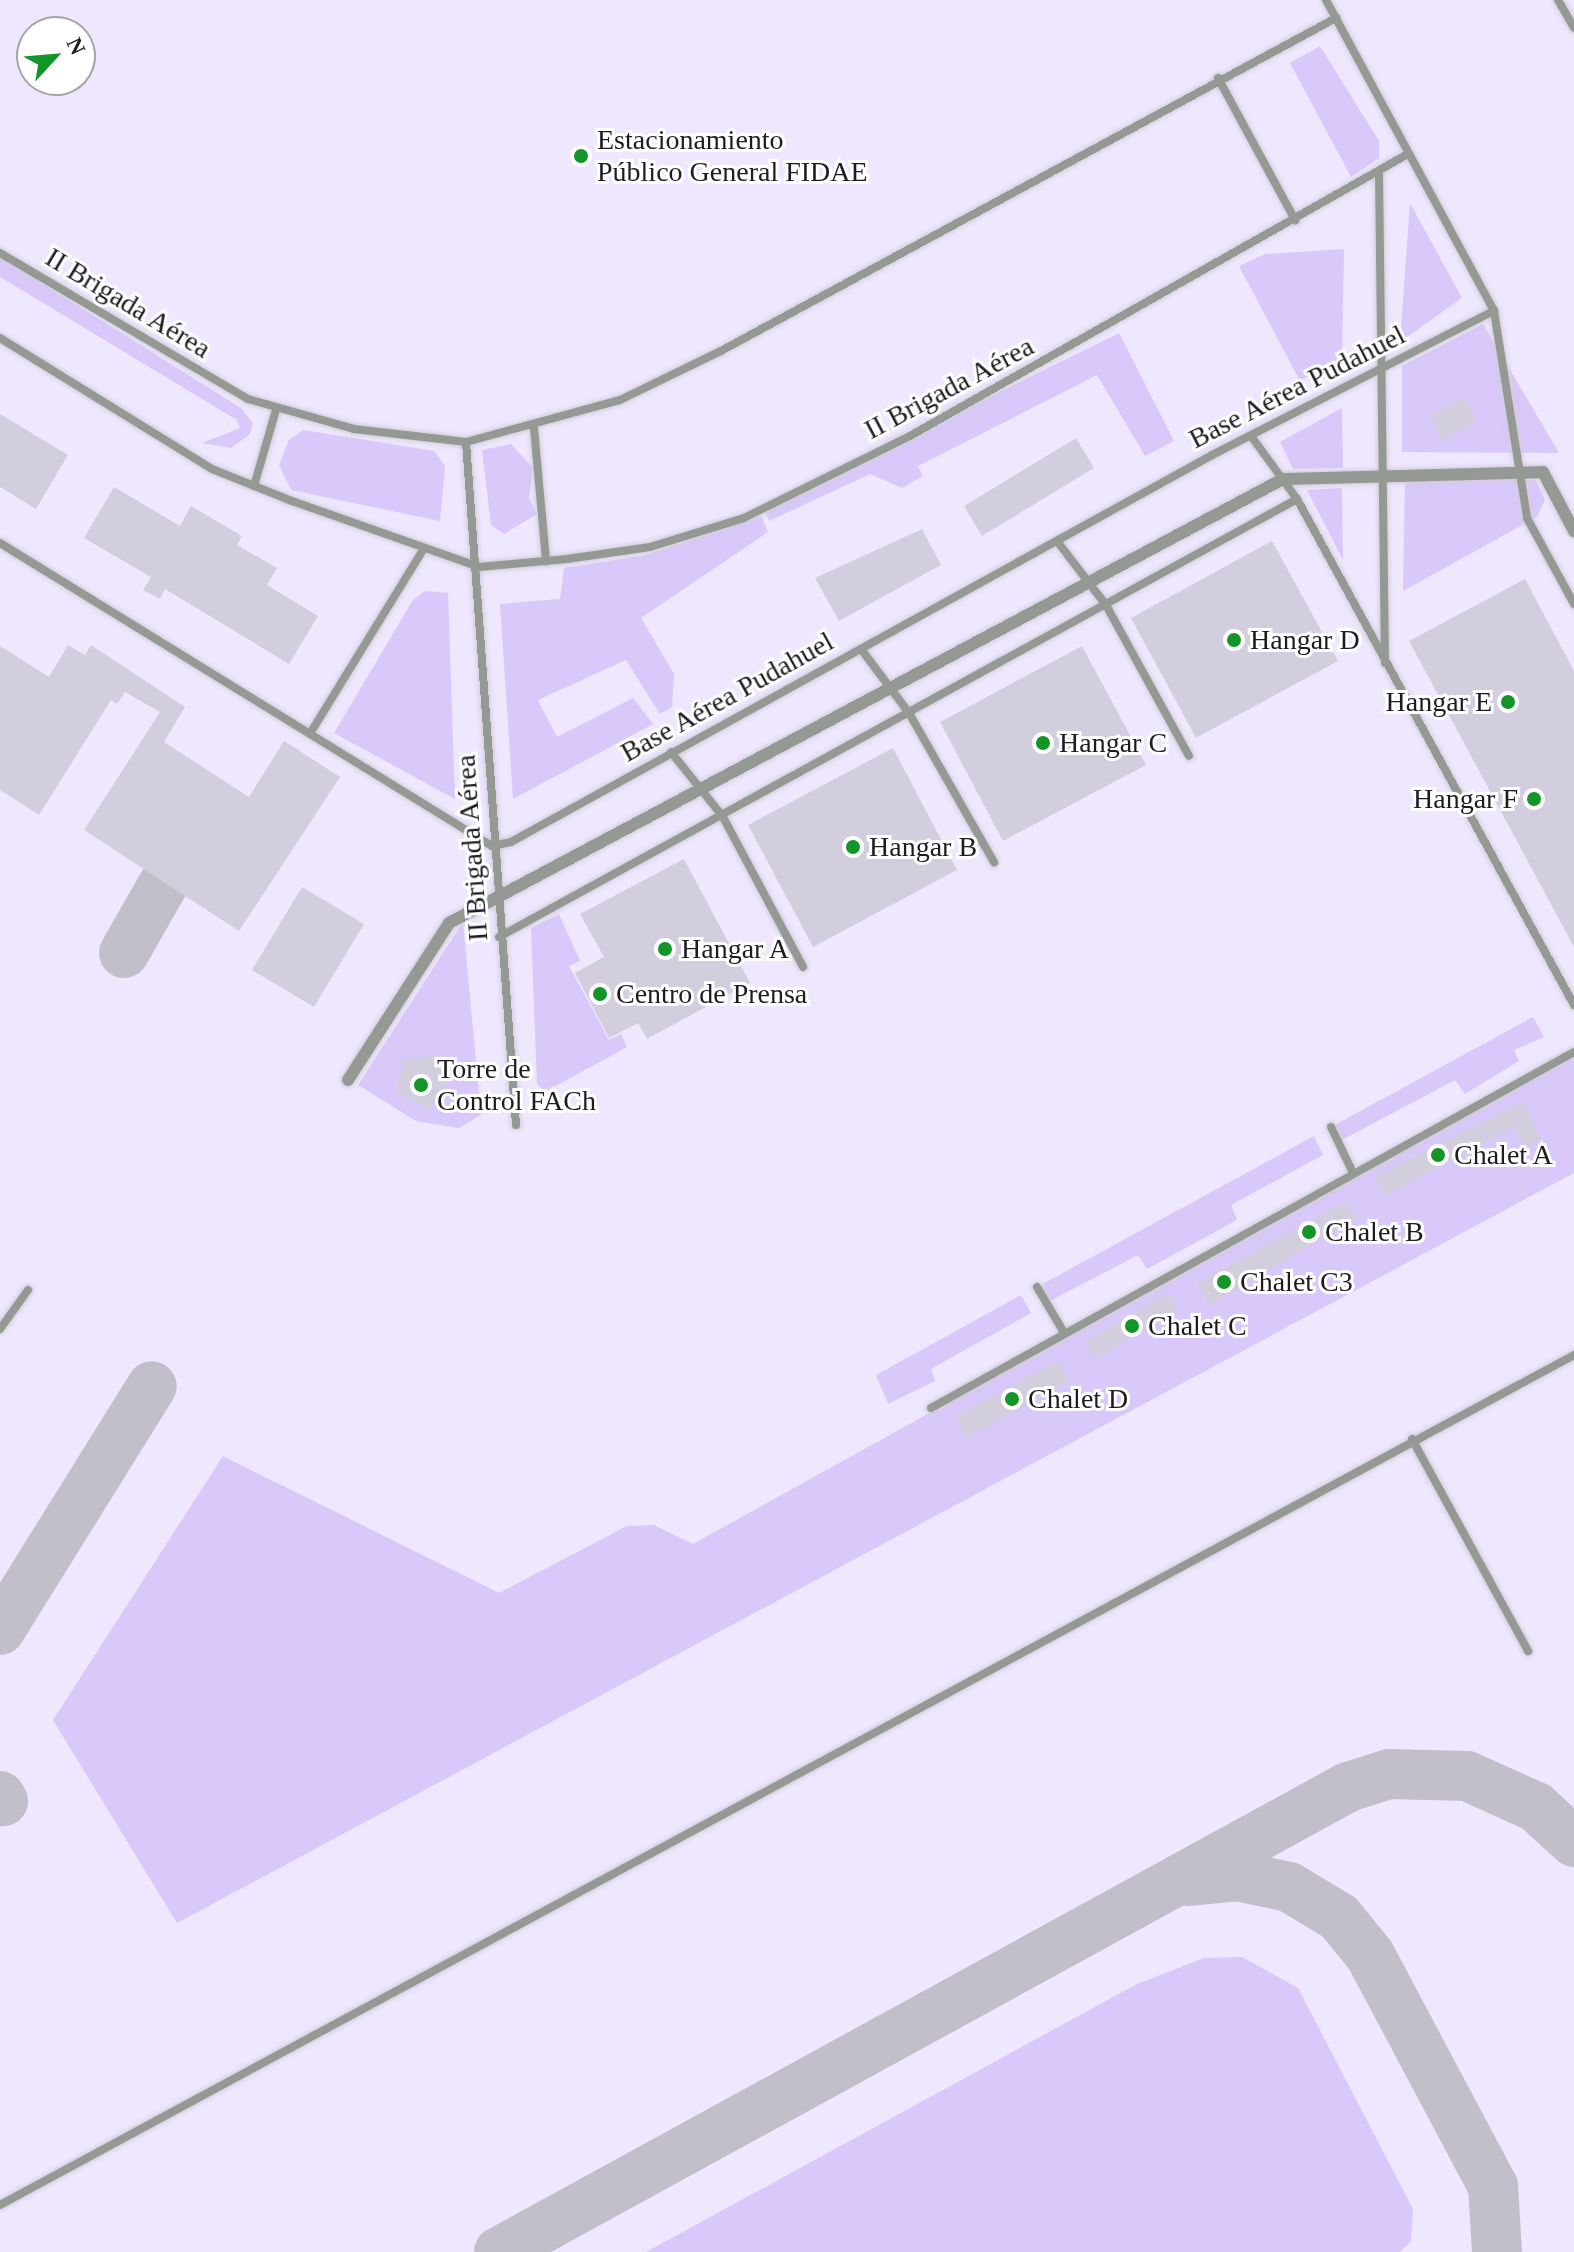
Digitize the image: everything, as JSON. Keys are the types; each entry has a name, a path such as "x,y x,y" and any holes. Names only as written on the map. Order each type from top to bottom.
{"street":[{"path":"348,1080 449,923 1283,479 1543,472 1574,531"}],"lane":[{"path":"1326,0 1406,155 1494,311 1527,518 1574,604"},
{"path":"1558,0 1574,28"},
{"name":"II Brigada Aérea","path":"0,253 276,410 354,429 466,442 534,428 620,400 719,352 1218,78 1336,18"},
{"path":"1218,78 1295,220"},
{"name":"II Brigada Aérea","path":"0,338 212,469 479,567 546,561 650,547 744,518 910,436 1406,155"},
{"path":"1379,172 1376,371 1385,666"},
{"name":"Base Aérea Pudahuel","path":"492,846 511,842 1251,436 1494,311"},
{"path":"254,486 276,410"},
{"path":"534,428 546,561"},
{"path":"1251,436 1297,499 1385,666 1574,1005"},
{"name":"II Brigada Aérea","path":"466,442 479,567 492,846 516,1125"},
{"path":"499,937 723,817 1297,499"},
{"path":"1057,541 1106,605 1189,756"},
{"path":"0,543 311,732 441,821 492,846"},
{"path":"311,732 424,548"},
{"path":"861,649 909,713 994,862"},
{"path":"671,752 723,817 803,967"},
{"path":"931,1408 1063,1331 1574,1052"},
{"path":"1331,1127 1353,1173"},
{"path":"1037,1287 1063,1331"},
{"path":"0,1329 28,1290"},
{"path":"0,2205 1412,1439 1574,1355"},
{"path":"1412,1439 1528,1651"}],"shaded area":[{"path":"0,0 1574,0 1574,2252 0,2252"},
{"path":"1320,46 1379,141 1379,158 1351,177 1290,63"},
{"path":"1410,203 1462,298 1400,342"},
{"path":"1344,249 1342,357 1300,381 1239,266 1265,254"},
{"path":"0,257 241,408 253,424 249,435 231,448 202,443 240,428 237,420 0,277"},
{"path":"1483,324 1559,453 1402,452 1402,366"},
{"path":"1119,333 1174,441 1145,456 1097,375 918,466 923,476 902,488 870,474 769,521 764,508"},
{"path":"1342,408 1343,468 1293,469 1280,442"},
{"path":"303,430 434,451 445,466 440,521 291,490 279,465 289,440"},
{"path":"511,444 533,468 529,498 537,514 504,534 491,525 482,450"},
{"path":"1405,478 1536,480 1545,500 1537,517 1403,591"},
{"path":"1342,488 1343,560 1307,490"},
{"path":"761,516 768,532 641,618 674,674 672,707 660,714 626,660 538,700 557,737 633,698 653,724 513,799 500,604 560,599 564,568 646,555"},
{"path":"425,591 448,593 455,799 334,733 413,600"},
{"path":"559,914 580,961 569,966 609,1040 621,1034 627,1047 545,1092 537,1084 531,928"},
{"path":"463,922 481,1115 459,1128 416,1121 358,1085"},
{"path":"1533,1017 1544,1037 1514,1050 1519,1061 1465,1094 1455,1080 1338,1142 1331,1127"},
{"path":"1574,1056 1574,1173 177,1923 53,1720 223,1456 499,1593 627,1526 654,1525 693,1544"},
{"path":"1314,1136 1323,1155 1231,1205 1237,1220 1147,1269 1138,1255 1046,1303 1037,1287"},
{"path":"1021,1295 1031,1313 931,1369 935,1381 888,1404 876,1375"},
{"path":"1242,1957 1298,1988 1413,2209 1411,2241 1400,2252 646,2252 1137,1984 1204,1958"}],"building":[{"path":"1464,397 1477,421 1442,441 1430,415"},
{"path":"0,414 68,455 36,509 0,487"},
{"path":"1076,438 1094,468 982,536 964,506"},
{"path":"114,487 180,526 191,506 242,536 237,545 277,568 267,585 318,616 289,664 165,589 160,599 143,590 151,577 84,538"},
{"path":"922,529 941,565 839,621 815,578"},
{"name":"Hangar D","path":"1272,541 1338,661 1196,738 1131,618"},
{"name":"Hangar E","path":"1525,579 1574,671 1574,947 1409,641"},
{"path":"68,645 85,655 91,645 185,707 164,742 249,797 284,741 340,777 239,931 84,830 160,712 125,692 117,704 111,700 39,815 0,790 0,646 49,677"},
{"name":"Hangar C","path":"1082,646 1146,765 1003,841 940,722"},
{"name":"Hangar B","path":"893,748 957,870 813,947 748,825"},
{"name":"Hangar A","path":"684,859 750,983 647,1039 638,1023 609,1038 575,973 604,957 580,914"},
{"path":"302,887 364,924 314,1007 252,970"},
{"name":"Torre de Control FACh","path":"440,1055 445,1092 428,1109 395,1092 404,1059"},
{"name":"Chalet A","path":"1522,1102 1541,1139 1526,1148 1514,1126 1385,1196 1375,1177"},
{"path":"1347,1201 1356,1218 1210,1305 1197,1283"},
{"name":"Chalet C","path":"1168,1293 1178,1310 1096,1358 1086,1341"},
{"name":"Chalet D","path":"1059,1360 1070,1381 965,1438 954,1417"}],"taxiway":[{"path":"124,953 164,883"},
{"path":"0,1630 152,1386"},
{"path":"499,2252 1348,1787 1389,1774 1467,1776 1536,1807 1574,1842"},
{"path":"0,1796 3,1801"},
{"path":"1187,1881 1237,1876 1289,1887 1339,1917 1370,1955 1493,2186 1497,2252"}],"place":[{"name":"Estacionamiento Público General FIDAE","path":"581,156"},
{"name":"Hangar D","path":"1234,640"},
{"name":"Hangar E","path":"1508,702"},
{"name":"Hangar C","path":"1043,743"},
{"name":"Hangar F","path":"1534,799"},
{"name":"Hangar B","path":"853,847"},
{"name":"Hangar A","path":"665,949"},
{"name":"Centro de Prensa","path":"600,994"},
{"name":"Torre de Control FACh","path":"421,1085"},
{"name":"Chalet A","path":"1438,1155"},
{"name":"Chalet B","path":"1309,1232"},
{"name":"Chalet C3","path":"1224,1282"},
{"name":"Chalet C","path":"1132,1326"},
{"name":"Chalet D","path":"1012,1399"}]}
